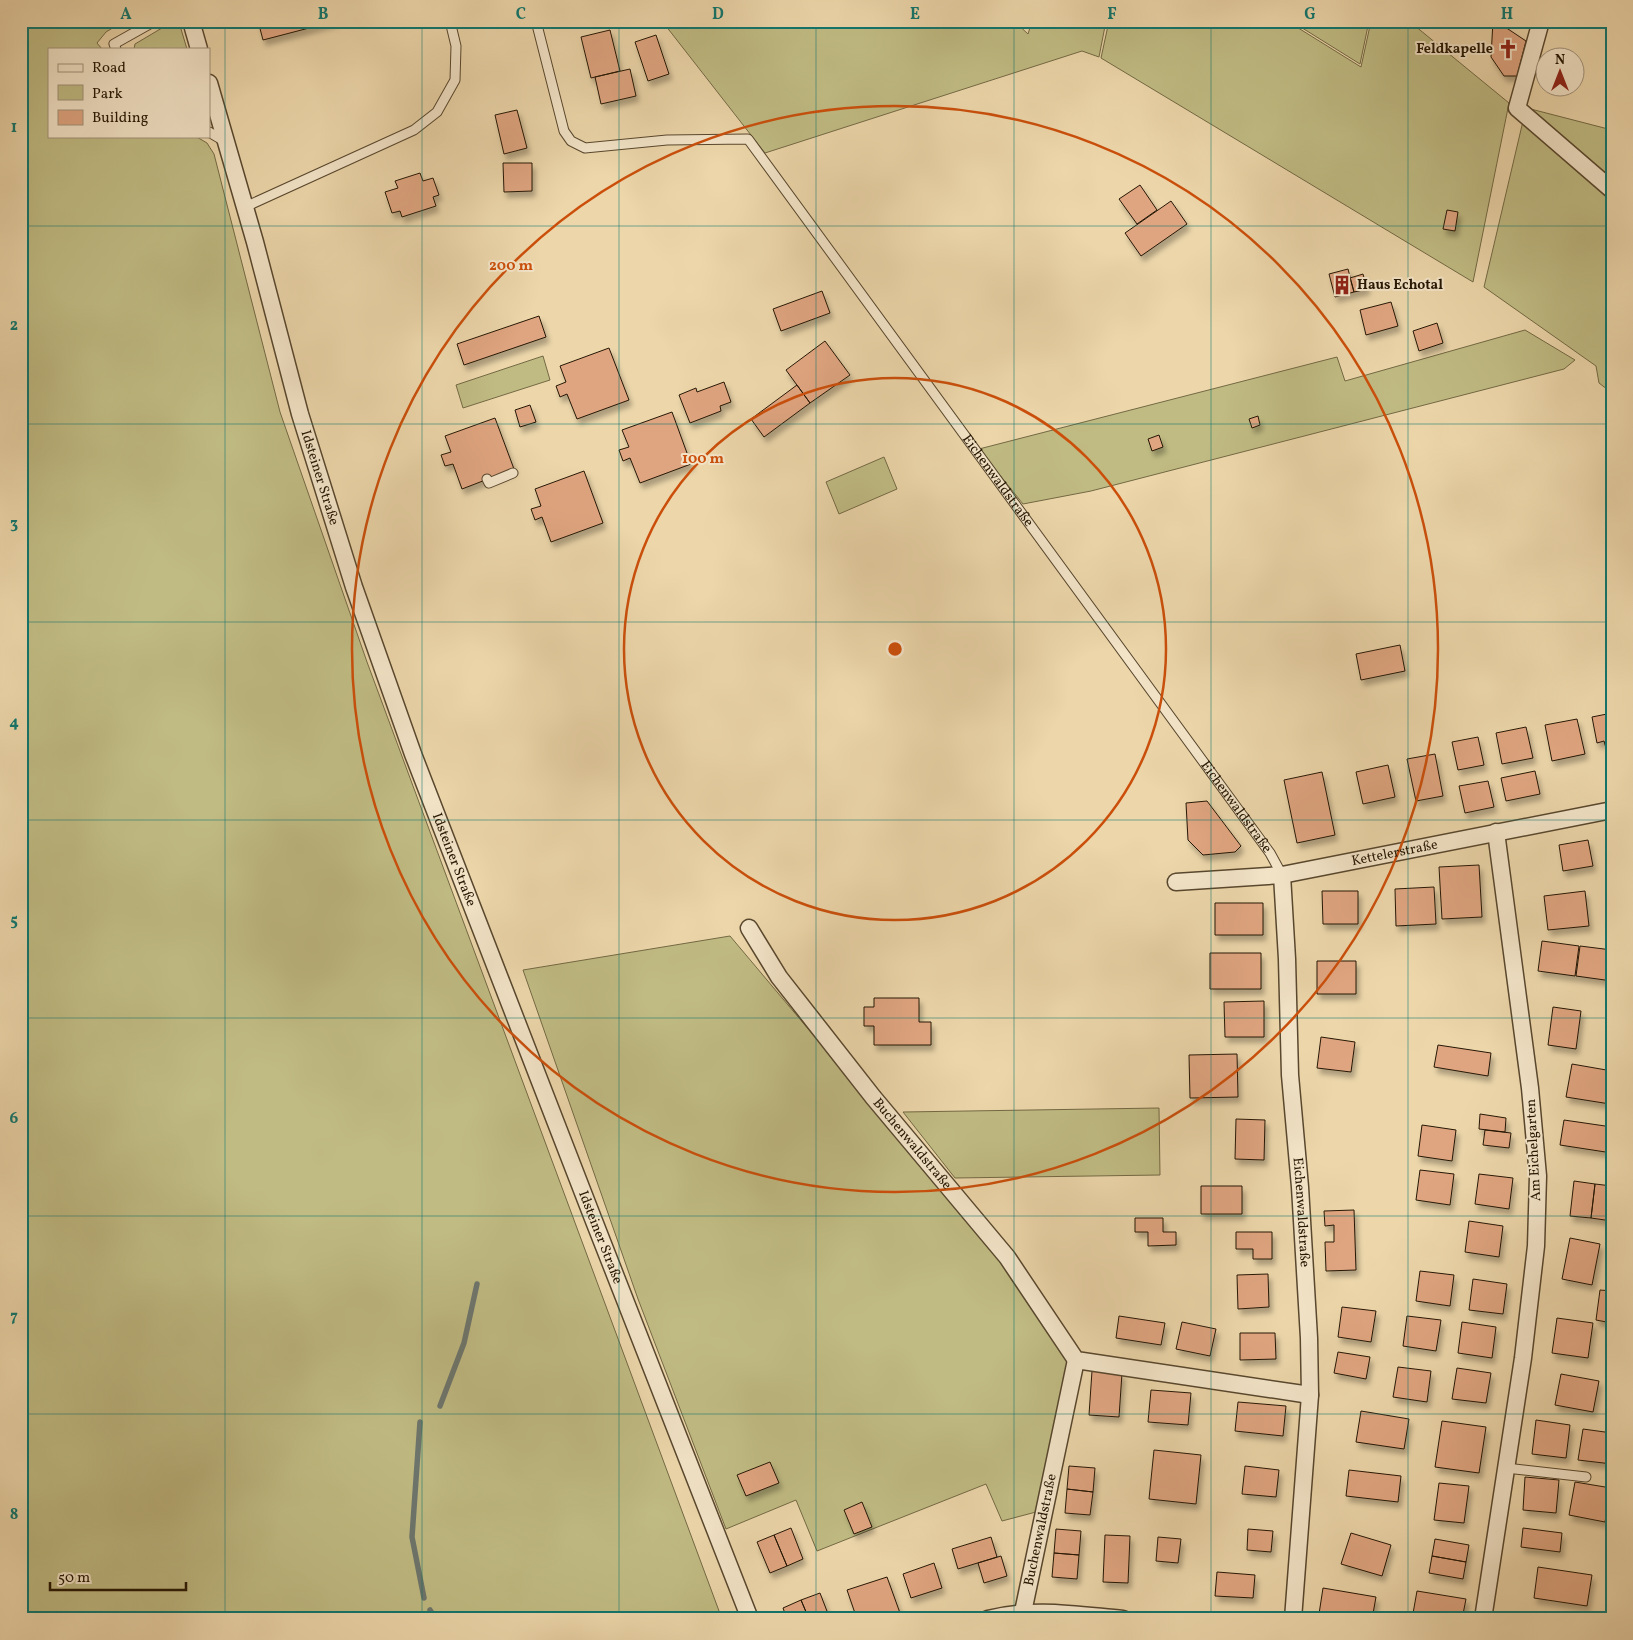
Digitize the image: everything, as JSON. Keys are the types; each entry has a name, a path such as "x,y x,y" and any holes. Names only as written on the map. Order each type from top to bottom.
{"street":[{"path":"191,21 199,48"},
{"path":"1541,21 1517,108 1612,190"},
{"name":"Idsteiner Straße","path":"210,86 245,208 300,414 354,587 407,735 590,1212 750,1619"},
{"name":"Kettelerstraße","path":"1176,882 1282,875 1612,810"},
{"name":"Am Eichelgarten","path":"1483,1619 1523,1358 1536,1246 1538,1176 1530,1088 1496,832"},
{"name":"Eichenwaldstraße","path":"1282,875 1287,959 1290,1075 1300,1187 1309,1338 1310,1395 1293,1619"},
{"name":"Buchenwaldstraße","path":"749,928 779,977 802,1007 873,1097 1007,1257 1076,1360 1023,1612"},
{"path":"1076,1360 1310,1395"},
{"path":"988,1619 1023,1612 1122,1619"}],"lane":[{"path":"116,48 114,44 155,21"},
{"path":"245,208 414,130 437,112 455,80 456,46 450,21"},
{"name":"Eichenwaldstraße","path":"536,21 564,131 571,141 585,148 667,140 748,139 1270,853 1282,875"},
{"path":"210,133 226,142"},
{"path":"487,480 489,483 513,473"},
{"path":"1506,1468 1586,1476"}],"green space":[{"path":"21,21 124,21 106,32 97,43 101,48 48,48 48,138 198,138 207,143 214,154 280,412 367,662 722,1619 21,1619"},
{"path":"662,21 1014,21 1028,34 1032,21 1106,21 1099,57 1082,51 765,153"},
{"path":"1109,21 1287,21 1361,67 1371,21 1409,21 1509,103 1473,282 1101,58"},
{"path":"1291,21 1369,21 1360,64"},
{"path":"176,23 181,29 187,48 134,48 135,44 167,25"},
{"path":"1523,107 1612,130 1612,179"},
{"path":"1523,121 1612,195 1612,393 1599,383 1596,366 1484,287"},
{"path":"1525,330 1575,360 1564,369 1091,491 1023,504 979,449 1337,357 1345,381"},
{"path":"543,356 550,380 463,408 456,385"},
{"path":"884,457 897,489 839,514 826,482"},
{"path":"730,936 1005,1263 1070,1364 1036,1512 1002,1521 986,1484 817,1551 796,1500 726,1529 638,1299 523,970"},
{"path":"1159,1108 1160,1175 955,1178 903,1112"}],"building":[{"path":"258,21 336,21 263,40"},
{"name":"Feldkapelle","path":"1493,21 1496,21 1526,41 1517,76 1504,76 1491,57"},
{"path":"610,30 620,71 591,78 581,37"},
{"path":"656,35 669,74 648,81 635,42"},
{"path":"630,69 636,96 601,104 595,77"},
{"path":"517,110 527,148 504,154 495,115"},
{"path":"503,163 532,163 532,191 504,192"},
{"path":"420,173 423,181 433,178 439,195 433,197 436,206 402,217 400,211 392,213 385,192 398,188 395,181"},
{"path":"1140,185 1157,210 1137,224 1119,199"},
{"path":"1171,201 1187,224 1141,256 1125,233"},
{"path":"1447,210 1458,212 1455,231 1443,229"},
{"name":"Haus Echotal","path":"1348,269 1354,292 1335,297 1329,274"},
{"path":"1363,274 1367,289 1354,292 1350,278"},
{"path":"822,291 830,313 781,331 773,309"},
{"path":"1391,302 1398,326 1366,335 1360,310"},
{"path":"539,316 546,337 464,365 457,344"},
{"path":"1437,323 1443,343 1419,351 1413,331"},
{"path":"825,341 850,375 810,403 786,370"},
{"path":"609,348 629,400 577,419 567,394 560,397 556,386 566,382 560,366"},
{"path":"724,382 731,402 720,406 721,411 690,423 679,395 696,388 697,392"},
{"path":"797,385 810,403 764,437 751,419"},
{"path":"530,405 536,422 520,427 515,410"},
{"path":"672,412 691,464 640,483 630,458 623,461 619,450 629,447 622,430"},
{"path":"1258,416 1260,425 1252,428 1249,419"},
{"path":"495,418 514,469 462,489 453,464 445,466 441,455 451,452 445,436"},
{"path":"1159,435 1163,447 1152,451 1148,439"},
{"path":"584,471 603,523 551,542 542,517 535,520 531,509 541,506 535,489"},
{"path":"1400,645 1405,671 1361,680 1356,654"},
{"path":"1612,713 1612,747 1606,748 1604,741 1597,743 1592,717"},
{"path":"1577,719 1585,754 1552,761 1545,725"},
{"path":"1526,727 1533,758 1502,764 1496,733"},
{"path":"1478,737 1484,765 1458,770 1452,742"},
{"path":"1435,754 1443,796 1416,801 1407,759"},
{"path":"1388,765 1395,797 1363,804 1356,772"},
{"path":"1535,771 1540,794 1506,801 1501,778"},
{"path":"1322,772 1335,835 1297,843 1284,780"},
{"path":"1488,781 1494,807 1465,813 1459,786"},
{"path":"1207,801 1241,846 1235,852 1203,855 1188,840 1186,803"},
{"path":"1588,840 1593,866 1563,871 1559,845"},
{"path":"1479,865 1482,917 1442,919 1439,867"},
{"path":"1434,887 1436,924 1396,926 1395,889"},
{"path":"1322,891 1358,891 1358,924 1323,924"},
{"path":"1585,891 1589,926 1548,930 1544,896"},
{"path":"1215,903 1263,903 1263,935 1215,935"},
{"path":"1542,941 1579,946 1575,976 1538,971"},
{"path":"1580,946 1612,950 1612,981 1576,976"},
{"path":"1210,953 1261,953 1261,989 1210,989"},
{"path":"1317,961 1356,961 1356,994 1317,994"},
{"path":"874,998 919,998 919,1022 931,1022 931,1045 874,1045 874,1026 864,1026 864,1007 874,1007"},
{"path":"1264,1001 1264,1037 1225,1037 1224,1002"},
{"path":"1553,1007 1581,1011 1576,1049 1548,1045"},
{"path":"1321,1037 1355,1042 1351,1072 1317,1068"},
{"path":"1438,1045 1491,1053 1488,1076 1434,1067"},
{"path":"1237,1054 1238,1097 1190,1098 1189,1055"},
{"path":"1572,1064 1612,1071 1610,1104 1566,1097"},
{"path":"1480,1114 1506,1118 1505,1132 1479,1129"},
{"path":"1236,1119 1265,1120 1264,1160 1235,1159"},
{"path":"1564,1120 1612,1127 1612,1153 1560,1145"},
{"path":"1422,1125 1456,1130 1452,1161 1418,1156"},
{"path":"1485,1130 1511,1133 1509,1148 1483,1145"},
{"path":"1420,1170 1454,1174 1450,1205 1416,1200"},
{"path":"1479,1174 1513,1178 1509,1209 1475,1204"},
{"path":"1574,1181 1595,1184 1591,1218 1570,1216"},
{"path":"1595,1184 1612,1186 1612,1221 1591,1218"},
{"path":"1201,1186 1242,1186 1242,1214 1201,1214"},
{"path":"1354,1210 1356,1270 1326,1271 1325,1242 1334,1242 1334,1225 1325,1226 1324,1211"},
{"path":"1135,1218 1163,1218 1163,1232 1176,1232 1176,1245 1148,1246 1148,1232 1135,1232"},
{"path":"1469,1221 1503,1226 1499,1257 1465,1252"},
{"path":"1236,1232 1272,1232 1272,1259 1253,1259 1253,1249 1236,1249"},
{"path":"1570,1238 1600,1244 1592,1285 1562,1279"},
{"path":"1420,1271 1454,1275 1450,1306 1416,1301"},
{"path":"1268,1274 1269,1307 1238,1309 1237,1275"},
{"path":"1473,1279 1507,1284 1503,1314 1469,1310"},
{"path":"1600,1290 1612,1291 1612,1323 1596,1320"},
{"path":"1342,1307 1376,1311 1371,1342 1338,1337"},
{"path":"1119,1316 1165,1323 1161,1345 1116,1338"},
{"path":"1407,1316 1441,1320 1436,1351 1403,1346"},
{"path":"1557,1318 1593,1323 1588,1358 1552,1353"},
{"path":"1182,1322 1216,1329 1210,1356 1176,1349"},
{"path":"1462,1322 1496,1327 1492,1358 1458,1353"},
{"path":"1240,1333 1275,1333 1276,1359 1240,1360"},
{"path":"1610,1338 1612,1338 1612,1369 1606,1368"},
{"path":"1338,1352 1370,1357 1366,1379 1334,1373"},
{"path":"1398,1367 1431,1371 1427,1402 1393,1397"},
{"path":"1457,1368 1491,1373 1486,1403 1452,1399"},
{"path":"1092,1371 1122,1373 1119,1417 1089,1415"},
{"path":"1561,1374 1599,1381 1593,1412 1555,1405"},
{"path":"1151,1390 1191,1393 1188,1425 1148,1422"},
{"path":"1238,1402 1286,1406 1283,1436 1235,1431"},
{"path":"1361,1411 1409,1419 1404,1449 1356,1442"},
{"path":"1536,1420 1570,1425 1566,1458 1532,1454"},
{"path":"1442,1421 1486,1427 1479,1473 1435,1467"},
{"path":"1583,1429 1612,1433 1612,1464 1578,1460"},
{"path":"1154,1450 1201,1455 1196,1504 1149,1499"},
{"path":"770,1462 779,1483 746,1496 737,1475"},
{"path":"1069,1466 1095,1468 1093,1492 1067,1489"},
{"path":"1245,1466 1279,1470 1276,1497 1242,1494"},
{"path":"1349,1470 1401,1476 1398,1502 1346,1496"},
{"path":"1525,1477 1559,1480 1556,1513 1523,1510"},
{"path":"1575,1482 1611,1488 1605,1522 1569,1515"},
{"path":"1439,1483 1469,1486 1464,1523 1434,1520"},
{"path":"1067,1489 1093,1492 1090,1515 1065,1513"},
{"path":"862,1502 872,1527 854,1534 844,1510"},
{"path":"791,1528 803,1559 787,1566 774,1535"},
{"path":"1523,1528 1562,1533 1560,1552 1521,1547"},
{"path":"1056,1529 1081,1531 1079,1555 1054,1553"},
{"path":"1248,1529 1273,1531 1271,1552 1247,1550"},
{"path":"1351,1533 1391,1545 1382,1576 1341,1564"},
{"path":"774,1535 787,1566 770,1573 757,1542"},
{"path":"1105,1535 1130,1536 1128,1583 1103,1582"},
{"path":"991,1537 997,1557 958,1569 952,1549"},
{"path":"1158,1537 1181,1539 1178,1563 1156,1561"},
{"path":"1435,1539 1469,1545 1466,1562 1432,1556"},
{"path":"1054,1553 1079,1555 1077,1579 1052,1577"},
{"path":"1001,1556 1007,1576 984,1583 978,1563"},
{"path":"1432,1556 1466,1562 1463,1579 1429,1573"},
{"path":"934,1563 942,1588 911,1598 903,1574"},
{"path":"1538,1567 1592,1575 1587,1606 1534,1598"},
{"path":"1217,1572 1255,1575 1253,1598 1215,1596"},
{"path":"887,1577 900,1613 882,1619 857,1619 847,1590"},
{"path":"1323,1588 1376,1597 1372,1619 1346,1619 1319,1614"},
{"path":"1417,1591 1466,1599 1462,1619 1412,1619"},
{"path":"820,1593 830,1619 809,1619 801,1600"},
{"path":"801,1600 809,1619 787,1619 783,1608"}],"waterway":[{"path":"440,1406 464,1343 477,1284"},
{"path":"420,1422 412,1537 424,1598"},
{"path":"430,1610 436,1619"}],"place":[{"name":"Feldkapelle","path":"1508,49"},
{"name":"Haus Echotal","path":"1342,285"}]}
